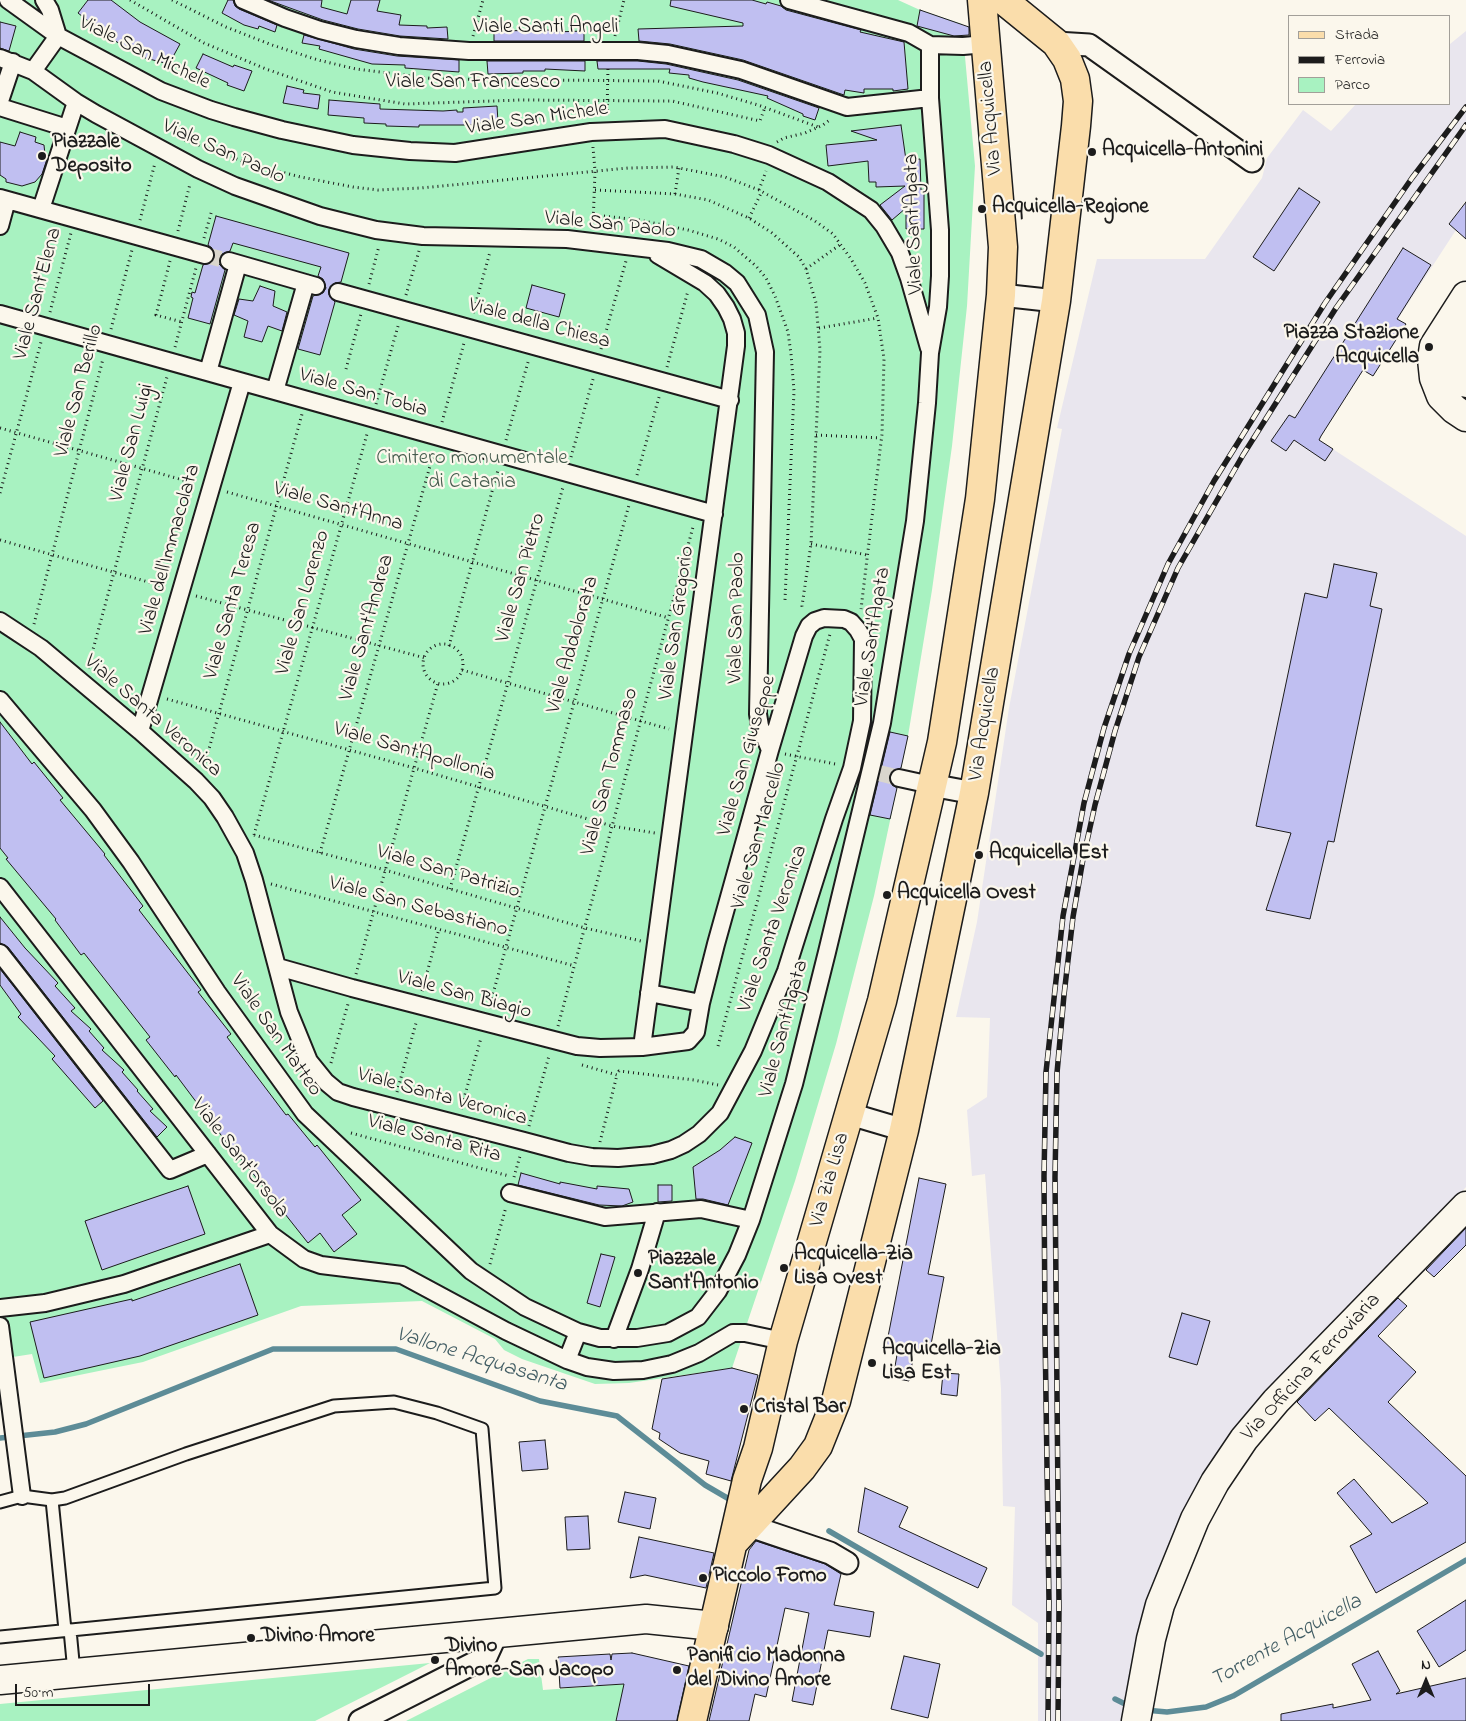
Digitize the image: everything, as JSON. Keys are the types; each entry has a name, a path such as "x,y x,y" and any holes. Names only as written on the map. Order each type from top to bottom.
{"main road":[{"name":"Via Acquicella","path":"931,785 942,742 980,499 1001,295 1003,247 982,0"},
{"name":"Via Acquicella","path":"974,793 1056,302 1078,100 1075,79 1067,59 1056,43 1003,0"},
{"path":"1460,413 1441,396 1437,386 1432,359 1434,346 1466,296"},
{"path":"1466,327 1454,358 1461,379 1466,383"},
{"name":"Via Zia Lisa","path":"692,1721 714,1626 741,1535 747,1480 758,1448 783,1341 884,992 931,785"},
{"name":"Via Zia Lisa","path":"741,1535 802,1468 818,1446 836,1401 904,1130 974,793"},
{"name":"Via Officina Ferroviaria","path":"1136,1721 1160,1605 1195,1519 1215,1482 1240,1446 1276,1401 1466,1206"},
{"path":"758,1448 768,1465 776,1469 802,1468"},
{"path":"0,1680 646,1619 714,1626"}],"street":[{"name":"Viale San Michele","path":"8,0 58,36 161,91 211,110 282,130 352,146 455,153 599,131 665,129 734,144 769,155 828,182 871,210 884,226 900,253 910,278 930,353"},
{"path":"33,71 58,36 50,10 44,0"},
{"name":"Viale Santi Angeli","path":"243,0 285,18 320,30 356,39 399,46 468,51 610,51 668,54 741,70 848,107"},
{"path":"789,0 909,34 930,45 986,44"},
{"path":"1056,43 1089,45 1252,161"},
{"name":"Viale Sant'Agata","path":"614,1339 637,1338 668,1332 698,1317 718,1291 734,1262 751,1220 794,1084 875,772 915,521 930,353 938,308 940,230 930,98 930,45"},
{"path":"0,101 6,60"},
{"name":"Viale San Paolo","path":"6,60 33,71 76,102 198,169 235,186 320,216 376,230 423,236 567,239 668,251 701,259 725,273 737,283 756,315 765,352 758,714 760,726 770,750"},
{"path":"848,107 930,98"},
{"path":"41,209 76,102"},
{"path":"0,107 67,128"},
{"path":"0,226 4,199 202,254"},
{"name":"Viale San Gregorio","path":"637,247 705,283 726,306 736,333 730,400 642,1047"},
{"path":"208,372 233,262 311,284 275,391"},
{"name":"Viale della Chiesa","path":"338,292 730,400"},
{"path":"1001,295 1056,302"},
{"name":"Viale San Tobia","path":"0,314 714,514"},
{"name":"Viale dell'Immacolata","path":"140,731 242,382"},
{"name":"Viale San Giuseppe","path":"642,1047 688,1041 696,1032 701,1002 770,750 804,636 810,626 824,618 844,619 852,622 863,639 862,721 852,768"},
{"name":"Viale Santa Veronica","path":"0,621 30,641 140,731 194,779 212,798 245,853 289,1012 309,1062 326,1082 338,1092 569,1153 618,1158 652,1155 671,1150 699,1134 720,1113 753,1051 786,971 852,768"},
{"name":"Viale San Matteo","path":"0,700 93,810 131,862 218,992 305,1114 471,1271 525,1307 578,1332 600,1338 614,1339"},
{"path":"852,768 875,772"},
{"path":"899,778 931,785"},
{"name":"Via Acquicella","path":"931,785 974,793"},
{"name":"Viale Sant'Orsola","path":"0,887 270,1234 304,1258 321,1264 402,1275 506,1331 567,1360 587,1367 614,1370 643,1370 672,1364 698,1354 733,1333 745,1333 783,1341"},
{"path":"0,953 170,1170 208,1154"},
{"name":"Viale San Biagio","path":"278,967 418,1006 483,1031 552,1049 577,1046 600,1048 642,1047"},
{"path":"649,993 701,1002"},
{"name":"Via Zia Lisa","path":"850,1114 904,1130"},
{"path":"512,1185 606,1217 701,1209 751,1220"},
{"path":"614,1339 640,1269 657,1212"},
{"path":"0,1308 46,1303 124,1284 270,1234"},
{"path":"0,1326 22,1496"},
{"path":"567,1360 578,1332"},
{"path":"741,1535 830,1553 847,1563"},
{"path":"360,1721 486,1657 497,1633"}],"lane":[{"path":"0,1502 22,1496 52,1500 66,1498 186,1454 334,1406 394,1402 438,1413 482,1429 496,1588 0,1637"},
{"path":"52,1500 67,1630 74,1672"}],"path":[{"name":"Viale San Francesco","path":"130,0 204,43 266,69 332,92 405,104 521,100 672,100 760,122 765,107"},
{"path":"172,0 226,27 318,60 356,69 436,79 658,81 717,93 765,107 818,128"},
{"path":"468,51 483,0"},
{"path":"593,242 595,171 599,131 607,100 610,51 624,0"},
{"path":"769,155 776,142 818,128 848,107"},
{"name":"Viale San Berillo","path":"30,641 159,148"},
{"path":"675,194 679,168"},
{"path":"749,218 762,191"},
{"name":"Viale San Luigi","path":"83,684 202,254 212,210"},
{"name":"Viale Sant'Elena","path":"0,493 75,218"},
{"name":"Viale San Lorenzo","path":"254,835 423,236"},
{"name":"Viale Sant'Andrea","path":"320,853 490,255 490,238"},
{"path":"806,269 840,244"},
{"name":"Viale San Pietro","path":"450,889 597,363 637,247"},
{"name":"Viale Addolorata","path":"457,1124 693,275"},
{"path":"819,328 878,318"},
{"path":"449,646 532,345"},
{"name":"Viale Santa Teresa","path":"194,779 204,766 306,400"},
{"name":"Viale Sant'Anna","path":"0,428 669,618"},
{"path":"816,435 881,438"},
{"name":"Viale San Tommaso","path":"524,1142 575,966 698,510"},
{"path":"0,540 425,658"},
{"path":"811,544 868,555"},
{"name":"Viale San Marcello","path":"718,1046 830,633"},
{"path":"440,644 449,646 456,647 464,661 460,677 446,685 431,681 422,667 426,652 440,644"},
{"path":"462,670 684,734"},
{"path":"352,988 438,683"},
{"name":"Viale Sant'Apollonia","path":"151,695 479,786 612,826 670,836"},
{"path":"770,750 852,768"},
{"name":"Viale San Patrizio","path":"232,829 385,870 585,928 656,945"},
{"name":"Viale San Sebastiano","path":"254,880 575,966"},
{"path":"418,1006 439,929"},
{"path":"326,1082 347,1006"},
{"path":"393,1107 416,1023"},
{"path":"596,1157 617,1075"},
{"name":"Viale Santa Rita","path":"346,1132 512,1185"},
{"path":"485,1281 516,1171"}],"shaded area":[{"path":"1466,31 1466,200 1449,224 1456,230 1398,319 1406,324 1373,376 1363,370 1319,440 1466,536 1466,1187 1335,1329 1233,1433 1126,1721 1038,1721 1038,1623 1012,1605 1015,1507 1003,1506 1001,1389 985,1174 972,1176 967,1110 987,1097 990,1018 956,1017 977,922 1009,708 1062,429 1057,428 1097,259 1205,259 1262,178 1267,158 1303,110 1331,131 1355,105 1451,105 1451,43"}],"green space":[{"name":"Cimitero monumentale di Catania","path":"0,0 898,0 920,10 962,24 975,166 967,306 952,446 932,590 908,736 874,896 836,1044 795,1181 732,1368 629,1383 595,1384 522,1359 504,1350 495,1339 422,1301 301,1306 143,1362 40,1383 32,1354 0,1359"},
{"path":"528,1659 539,1659 543,1690 625,1684 616,1721 406,1721"},
{"path":"430,1663 315,1721 0,1721 0,1704"}],"building":[{"path":"88,0 111,0 140,22 180,44 169,64 145,58 110,38 78,13"},
{"path":"228,0 233,0 235,6 239,9 277,25 275,32 259,26 258,29 244,25 222,13"},
{"path":"268,0 322,0 321,7 347,14 351,0 380,0 377,11 401,15 399,25 427,26 427,28 447,27 448,39 400,36 358,29 323,20"},
{"path":"671,0 752,0 766,4 767,2 781,6 786,10 861,30 860,32 904,42 908,89 893,91 893,89 864,89 864,93 845,90 844,95 743,60 670,44 639,41 638,29 743,26 743,23 670,6"},
{"path":"920,10 969,27 969,35 954,36 917,26"},
{"path":"0,22 16,26 9,51 0,48"},
{"path":"555,30 554,32 584,31 584,41 494,41 494,31"},
{"path":"304,35 354,49 397,56 459,60 459,72 405,68 405,65 372,64 319,49 320,46 302,43"},
{"path":"203,54 233,67 234,65 252,71 244,91 227,85 228,83 196,68"},
{"path":"487,61 585,61 585,71 545,69 545,71 523,71 523,73 488,74"},
{"path":"597,61 638,61 666,64 738,80 819,108 815,120 767,98 768,96 703,82 689,78 689,75 669,73 670,69 598,69"},
{"path":"287,86 304,90 303,93 320,95 318,109 283,103"},
{"path":"329,100 380,104 380,109 457,110 457,112 463,112 463,108 497,106 498,122 474,123 474,125 419,125 419,127 386,126 386,124 364,123 364,118 328,115"},
{"path":"901,125 906,160 920,159 921,190 924,190 924,229 906,229 906,208 892,220 880,205 905,186 876,187 876,182 869,182 868,161 828,166 826,145 877,140 851,131"},
{"path":"20,132 36,137 35,142 44,145 45,155 48,156 42,174 35,182 22,186 6,182 6,179 0,175 0,142 15,146"},
{"path":"1299,188 1320,202 1274,271 1253,257"},
{"path":"1466,202 1466,239 1449,224"},
{"path":"216,216 349,253 341,282 335,283 329,289 329,295 335,302 320,355 298,349 313,296 323,293 326,288 323,279 318,276 321,267 233,243 230,251 222,254 219,259 219,264 225,270 210,324 188,318 193,298 191,297 192,292 195,293 203,265 212,262 215,257 212,248 208,245"},
{"path":"1403,248 1431,265 1397,319 1406,324 1373,376 1363,370 1321,436 1319,440 1333,449 1325,461 1294,440 1286,451 1271,441 1289,415 1295,418"},
{"path":"532,285 565,294 559,317 526,308"},
{"path":"260,286 275,291 273,306 287,312 282,331 268,326 262,342 244,337 248,321 234,315 239,299 253,301"},
{"path":"1334,564 1377,573 1370,606 1382,609 1334,842 1328,841 1310,919 1266,910 1291,833 1256,826 1305,593 1327,598"},
{"path":"0,722 32,764 34,762 63,798 60,800 105,854 143,906 139,910 201,990 198,992 231,1034 227,1037 286,1115 288,1114 315,1147 317,1145 361,1200 342,1215 357,1234 334,1252 320,1233 308,1243 227,1143 176,1075 175,1077 146,1040 150,1037 84,953 81,955 56,919 6,859 8,858 0,848"},
{"path":"890,732 908,736 901,768 892,771 889,776 892,785 897,788 890,819 870,815"},
{"path":"0,917 25,948 58,983 55,986 75,1008 71,1011 91,1029 89,1031 104,1048 102,1050 124,1070 122,1072 153,1109 150,1111 167,1127 157,1137 8,947 0,943"},
{"path":"0,969 103,1101 95,1108 52,1059 55,1056 18,1017 21,1014 0,985"},
{"path":"735,1137 752,1143 728,1205 696,1199 693,1167 720,1150"},
{"path":"521,1173 560,1184 560,1182 597,1189 597,1186 629,1189 633,1202 622,1206 599,1205 518,1185"},
{"path":"919,1178 946,1184 928,1274 944,1277 929,1355 914,1353 909,1381 893,1378 898,1349 886,1347"},
{"path":"658,1185 672,1185 672,1201 658,1202"},
{"path":"188,1186 205,1234 102,1270 85,1221"},
{"path":"1466,1228 1466,1245 1434,1277 1426,1270"},
{"path":"601,1254 615,1257 600,1307 587,1303"},
{"path":"240,1264 258,1315 140,1356 44,1378 30,1322 132,1299 132,1301"},
{"path":"1398,1298 1407,1306 1378,1336 1416,1372 1388,1402 1466,1476 1466,1542 1376,1593 1350,1546 1372,1534 1337,1493 1354,1479 1392,1523 1428,1503 1329,1408 1315,1421 1297,1402"},
{"path":"1182,1313 1210,1321 1197,1365 1169,1357"},
{"path":"732,1368 758,1375 731,1481 706,1474 709,1461 680,1453 659,1439 660,1433 652,1429 662,1379"},
{"path":"943,1373 959,1374 957,1396 941,1394"},
{"path":"545,1440 548,1469 522,1471 519,1442"},
{"path":"865,1488 908,1507 899,1527 987,1568 978,1588 858,1532"},
{"path":"625,1492 656,1498 650,1529 618,1522"},
{"path":"588,1516 590,1549 567,1550 565,1517"},
{"path":"639,1537 714,1553 706,1588 645,1575 630,1578"},
{"path":"756,1541 825,1564 841,1574 834,1605 874,1612 870,1637 828,1630 813,1705 792,1701 809,1613 785,1608 766,1697 755,1694 749,1721 709,1721 749,1550"},
{"path":"1466,1600 1466,1650 1439,1667 1417,1631"},
{"path":"1378,1651 1400,1691 1396,1694 1466,1678 1466,1721 1281,1721 1281,1714 1333,1704 1333,1708 1371,1700 1352,1664"},
{"path":"632,1653 689,1666 677,1721 616,1721 624,1684 560,1688 558,1657 610,1654 611,1660 612,1654"},
{"path":"904,1656 940,1664 928,1718 891,1709"}],"waterway":[{"name":"Vallone Acquasanta","path":"0,1438 55,1432 86,1424 273,1349 396,1349 540,1401 617,1416 705,1485 729,1499"},
{"name":"Torrente Acquicella","path":"829,1531 1041,1654"},
{"name":"Torrente Acquicella","path":"1145,1710 1167,1712 1206,1707 1233,1696 1466,1560"},
{"name":"Torrente Acquicella","path":"1115,1699 1131,1707"}],"tunnel":[{"path":"205,255 228,261"},
{"path":"879,773 899,778"}],"railway":[{"path":"1048,1721 1049,1602 1044,1176 1046,1072 1063,916 1084,803 1104,728 1129,654 1168,564 1214,481 1325,303 1412,178 1466,107"},
{"path":"1058,1721 1059,1607 1055,1177 1057,1073 1073,917 1095,805 1115,731 1139,657 1178,568 1243,455 1336,308 1466,125"}],"place":[{"name":"Acquicella-Antonini","path":"1092,152"},
{"name":"Piazzale Deposito","path":"42,156"},
{"name":"Acquicella-Regione","path":"982,209"},
{"name":"Piazza Stazione Acquicella","path":"1429,347"},
{"name":"Acquicella Est","path":"979,855"},
{"name":"Acquicella Ovest","path":"887,895"},
{"name":"Acquicella-Zia Lisa Ovest","path":"784,1268"},
{"name":"Piazzale Sant'Antonio","path":"638,1273"},
{"name":"Acquicella-Zia Lisa Est","path":"872,1363"},
{"name":"Cristal Bar","path":"744,1409"},
{"name":"Piccolo Forno","path":"703,1578"},
{"name":"Divino Amore","path":"251,1638"},
{"name":"Divino Amore-San Jacopo","path":"435,1660"},
{"name":"Panificio Madonna del Divino Amore","path":"677,1670"}]}
